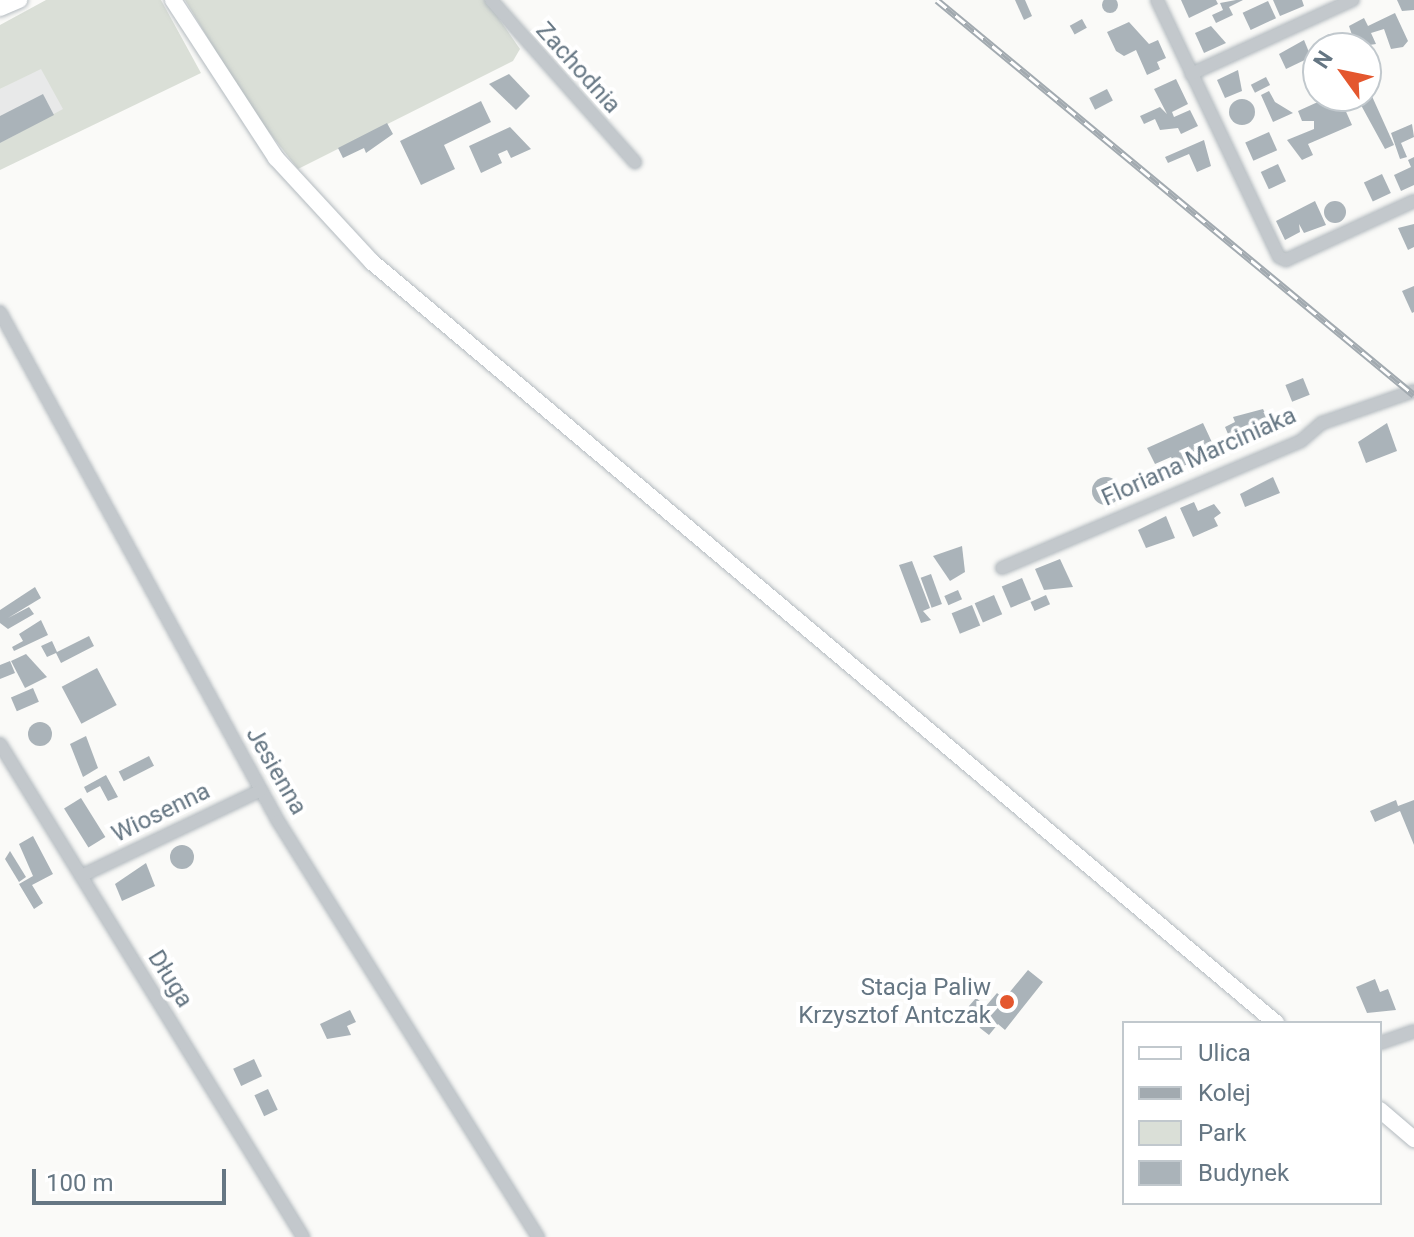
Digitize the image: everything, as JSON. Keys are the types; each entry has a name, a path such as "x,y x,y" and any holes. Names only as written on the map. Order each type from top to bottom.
{"main road":[{"path":"0,8 19,0"},
{"path":"173,0 276,158 372,262 1274,1021"},
{"path":"1382,1112 1414,1139"}],"street":[{"name":"Zachodnia","path":"491,0 635,162"},
{"path":"1157,0 1274,251 1286,260 1414,201"},
{"path":"1191,74 1353,0"},
{"name":"Jesienna","path":"0,312 261,790 538,1237"},
{"name":"Floriana Marciniaka","path":"1002,568 1301,441 1322,423 1414,391"},
{"name":"Długa","path":"0,744 303,1237"},
{"name":"Wiosenna","path":"81,876 261,790"},
{"path":"1382,1042 1414,1031"}],"shaded area":[{"path":"150,13 176,59 0,150 0,89"}],"green space":[{"path":"46,0 161,0 201,73 0,170 0,143 63,109 41,69 0,89 0,25"},
{"path":"185,0 486,0 520,49 513,61 298,169 250,108"}],"building":[{"path":"1015,0 1025,0 1032,16 1024,20"},
{"path":"1105,0 1115,0 1118,5 1115,10 1110,13 1105,10 1102,5"},
{"path":"1181,0 1216,0 1218,4 1189,18"},
{"path":"1243,0 1229,7 1233,15 1216,23 1212,15 1223,10 1220,3"},
{"path":"1273,0 1302,0 1304,6 1280,16"},
{"path":"1397,0 1414,0 1414,10 1402,11"},
{"path":"1268,1 1276,18 1251,30 1243,13"},
{"path":"1395,13 1408,41 1403,47 1391,49 1384,29 1351,32 1349,26 1364,18 1368,26"},
{"path":"1082,19 1087,28 1075,35 1070,26"},
{"path":"1129,22 1149,44 1158,40 1166,58 1157,62 1160,69 1147,75 1136,50 1124,56 1116,51 1107,32"},
{"path":"1211,26 1226,43 1204,53 1195,33"},
{"path":"1302,41 1302,61 1286,69 1279,54"},
{"path":"1238,70 1242,91 1225,98 1217,80"},
{"path":"509,74 530,96 516,110 489,84"},
{"path":"1266,77 1270,85 1255,93 1251,85"},
{"path":"1176,79 1188,104 1172,112 1174,117 1190,110 1198,126 1181,134 1178,128 1160,130 1155,119 1144,124 1140,116 1160,107 1167,114 1154,89"},
{"path":"1107,89 1113,101 1095,110 1089,98"},
{"path":"1269,91 1275,102 1293,113 1273,122 1261,95"},
{"path":"43,94 54,115 0,143 0,116"},
{"path":"1242,99 1251,103 1255,112 1251,121 1242,125 1233,121 1229,112 1233,103"},
{"path":"481,101 491,122 444,145 455,169 421,185 400,141"},
{"path":"1298,111 1346,112 1352,125 1308,144 1313,155 1302,160 1287,140 1314,129 1314,121 1302,121"},
{"path":"1365,112 1379,112 1394,145 1385,149"},
{"path":"387,123 393,134 366,153 364,148 343,158 338,148"},
{"path":"1412,124 1414,137 1401,143 1407,157 1400,159 1391,133"},
{"path":"510,127 531,149 511,158 507,150 498,154 502,163 481,173 469,146"},
{"path":"1269,132 1277,150 1253,161 1245,143"},
{"path":"1204,140 1211,166 1197,172 1189,154 1168,163 1165,157"},
{"path":"1414,157 1414,185 1401,191 1394,175 1411,167 1408,160"},
{"path":"1278,164 1286,181 1269,189 1261,172"},
{"path":"1382,174 1391,193 1373,201 1364,182"},
{"path":"1315,201 1326,225 1304,233 1299,224 1300,232 1285,240 1276,221"},
{"path":"1335,201 1346,212 1335,223 1324,212"},
{"path":"1414,224 1414,247 1408,250 1398,228"},
{"path":"1414,286 1414,312 1412,313 1402,291"},
{"path":"1303,378 1310,395 1292,402 1285,385"},
{"path":"1263,409 1272,428 1234,448 1225,427 1235,422 1233,417"},
{"path":"1203,423 1216,451 1177,469 1171,457 1155,464 1147,448"},
{"path":"1387,423 1397,451 1366,463 1358,442"},
{"path":"1106,477 1116,481 1120,491 1116,501 1106,505 1096,501 1092,491 1096,481"},
{"path":"1273,477 1280,493 1245,507 1240,494"},
{"path":"1194,502 1198,511 1214,504 1221,513 1214,518 1218,526 1193,537 1180,508"},
{"path":"1166,516 1175,538 1146,548 1138,530"},
{"path":"962,546 965,572 950,581 933,556"},
{"path":"1060,559 1073,587 1044,590 1035,569"},
{"path":"912,561 930,608 923,611 931,620 921,623 899,565"},
{"path":"931,574 942,604 932,608 921,578"},
{"path":"1022,578 1031,599 1011,608 1002,587"},
{"path":"35,587 41,598 8,618 29,607 34,614 8,629 0,623 0,610"},
{"path":"958,590 962,599 948,605 944,596"},
{"path":"994,595 1002,614 983,623 975,603"},
{"path":"1046,595 1050,604 1035,611 1030,602"},
{"path":"972,605 980,625 960,634 952,613"},
{"path":"41,620 48,635 14,651 12,647 23,641 19,634"},
{"path":"89,636 94,646 61,663 56,653 47,657 41,646 52,641 57,652"},
{"path":"26,654 47,677 25,688 11,661"},
{"path":"10,661 15,673 0,679 0,665"},
{"path":"97,668 117,705 81,724 62,687"},
{"path":"33,688 39,702 17,711 11,697"},
{"path":"40,722 48,726 52,734 48,742 40,746 32,742 28,734 32,726"},
{"path":"86,736 98,768 83,777 70,744"},
{"path":"149,756 154,766 124,781 119,771"},
{"path":"106,775 118,797 108,801 100,786 87,793 84,787"},
{"path":"81,798 105,837 88,848 64,809"},
{"path":"1396,800 1398,806 1414,800 1414,845 1400,811 1375,822 1370,811"},
{"path":"33,836 53,874 32,885 43,903 34,909 19,884 33,876 19,844"},
{"path":"182,845 191,848 194,857 191,866 182,869 173,866 170,857 173,848"},
{"path":"10,851 26,877 19,882 5,859"},
{"path":"146,863 155,886 122,901 115,884"},
{"name":"Stacja Paliw Krzysztof Antczak","path":"1028,970 1043,982 1005,1030 998,1024 989,1035 962,1014 976,998 986,1006 997,993 1004,999"},
{"path":"1375,979 1380,992 1388,989 1396,1010 1367,1013 1356,987"},
{"path":"350,1010 356,1022 347,1026 351,1035 327,1039 320,1024"},
{"path":"254,1059 262,1076 241,1086 233,1069"},
{"path":"268,1089 278,1110 264,1116 254,1095"}],"railway":[{"path":"937,0 1414,395"}],"place":[{"name":"Stacja Paliw Krzysztof Antczak","path":"1007,1002"}]}
